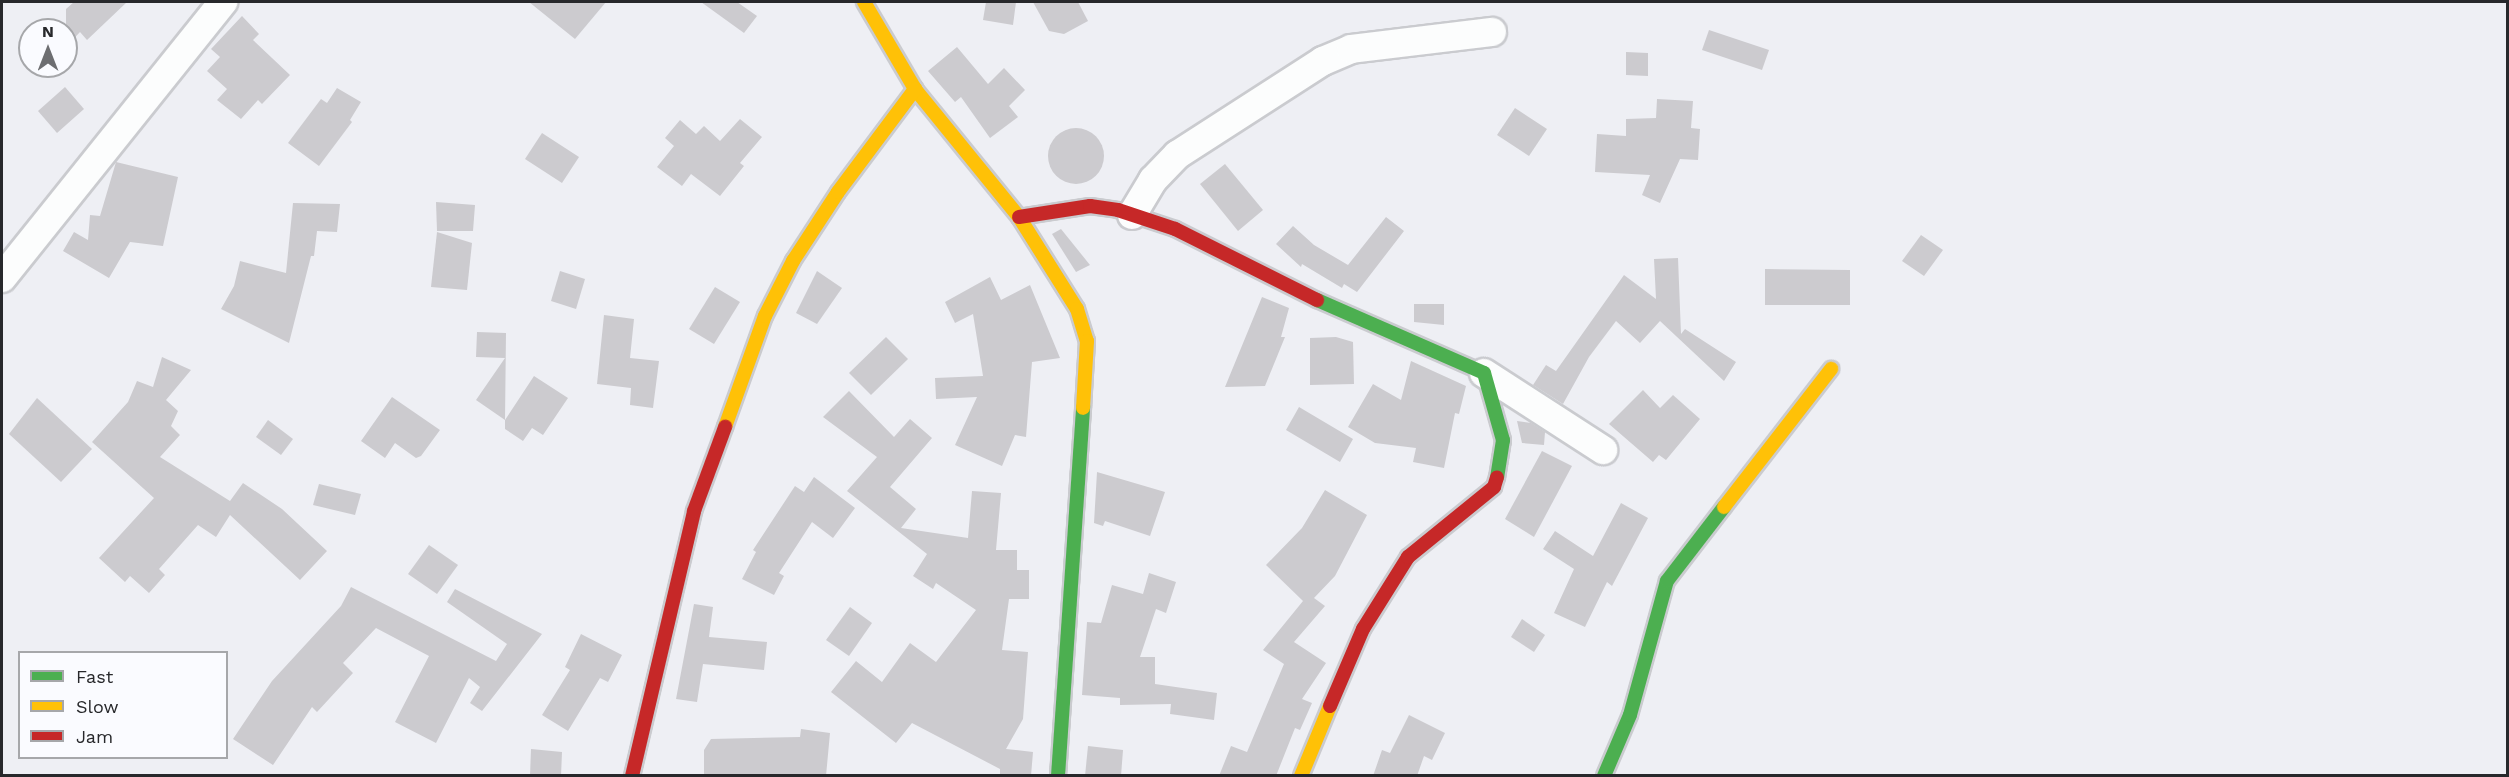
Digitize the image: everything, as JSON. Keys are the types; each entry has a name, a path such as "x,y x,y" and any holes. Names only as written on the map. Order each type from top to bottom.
{"street":[{"path":"2,278 223,2"},
{"path":"864,2 915,89 1019,217 1077,309 1087,341 1058,776"},
{"path":"1132,215 1153,180 1177,155 1323,61 1351,49 1492,32"},
{"path":"632,776 694,511 765,316 793,261 838,192 915,89"},
{"path":"1019,217 1090,206 1132,215 1175,229 1277,282 1484,373 1603,450"},
{"path":"1604,776 1630,714 1667,581 1832,369"},
{"path":"1301,776 1363,629 1408,557 1439,528 1494,487 1502,463 1503,440 1484,373"}],"building":[{"path":"74,2 127,2 87,40 80,32 78,34 78,18 66,18 66,9"},
{"path":"529,2 606,2 575,39"},
{"path":"701,2 737,2 757,16 744,33"},
{"path":"986,2 1016,2 1013,25 983,20"},
{"path":"1033,2 1078,2 1088,21 1064,34 1049,31"},
{"path":"242,16 259,34 253,40 290,75 262,104 258,100 241,119 217,100 227,89 207,71 220,57 211,49"},
{"path":"1709,30 1769,50 1762,70 1702,50"},
{"path":"957,47 988,84 1004,68 1025,90 1009,106 1018,117 990,138 961,97 955,102 928,71"},
{"path":"1626,52 1648,53 1648,76 1626,75"},
{"path":"65,87 84,109 57,133 38,111"},
{"path":"337,88 361,102 350,120 352,122 319,166 288,143 321,99 327,103"},
{"path":"1657,99 1693,101 1691,128 1700,129 1698,160 1680,159 1660,203 1642,195 1650,175 1595,172 1597,134 1626,136 1626,119 1656,118"},
{"path":"1515,108 1547,129 1529,156 1497,135"},
{"path":"740,119 762,137 740,163 744,166 720,196 691,174 682,186 657,167 674,146 665,138 680,120 696,134 704,126 720,141"},
{"path":"1076,128 1087,130 1096,136 1102,145 1104,156 1102,167 1096,176 1087,182 1076,184 1065,182 1056,176 1050,167 1048,156 1050,145 1056,136 1065,130"},
{"path":"542,133 579,157 562,183 525,159"},
{"path":"116,162 178,177 163,246 130,242 109,278 63,251 74,232 88,240 90,215 100,216"},
{"path":"1225,164 1263,210 1238,231 1200,184"},
{"path":"436,202 475,205 473,231 437,231"},
{"path":"293,203 340,204 337,232 317,231 314,256 311,256 289,343 221,309 234,286 240,261 286,273"},
{"path":"1386,217 1404,231 1357,292 1344,284 1342,288 1302,264 1301,267 1276,244 1293,226 1314,245 1348,265"},
{"path":"1061,229 1090,265 1076,272 1052,234"},
{"path":"437,232 472,243 467,290 431,287"},
{"path":"1921,235 1943,250 1924,276 1902,261"},
{"path":"1678,258 1681,334 1685,329 1736,362 1724,381 1660,321 1640,343 1616,321 1589,357 1563,404 1533,385 1546,365 1556,371 1624,275 1656,299 1654,259"},
{"path":"1765,269 1850,270 1850,305 1765,305"},
{"path":"560,271 585,279 576,309 551,301"},
{"path":"817,271 842,288 817,324 796,313"},
{"path":"990,277 1001,300 1030,285 1060,358 1032,362 1026,437 1015,435 1002,466 955,445 977,397 936,399 935,378 983,376 973,314 955,323 945,302"},
{"path":"715,287 740,302 714,344 689,329"},
{"path":"1262,297 1289,308 1281,337 1285,337 1265,386 1225,387"},
{"path":"1414,304 1444,304 1444,325 1414,322"},
{"path":"604,315 634,319 630,358 659,361 653,408 630,405 631,388 597,384"},
{"path":"477,332 506,333 505,420 476,400 505,358 476,357"},
{"path":"886,337 908,359 871,395 849,373"},
{"path":"1336,337 1353,342 1354,384 1310,385 1310,338"},
{"path":"162,357 191,370 166,400 178,411 171,426 180,435 160,457 230,501 243,483 282,509 327,551 300,580 230,515 216,537 198,525 159,569 165,575 149,593 130,576 125,582 99,558 154,498 92,442 128,402 137,381 153,387"},
{"path":"1411,361 1466,386 1459,414 1455,413 1444,468 1413,462 1416,448 1375,443 1348,427 1373,384 1401,400"},
{"path":"534,376 568,398 543,435 532,428 523,441 505,429 505,420"},
{"path":"1643,390 1660,408 1673,395 1700,419 1666,460 1659,455 1653,462 1609,424"},
{"path":"849,391 894,437 910,419 932,438 890,487 916,509 901,528 968,538 972,491 1001,493 996,550 1017,550 1017,570 1029,570 1029,599 1009,599 1002,650 1028,652 1023,719 1006,749 1033,752 1031,776 1000,776 1000,769 912,723 896,743 831,692 856,661 882,682 910,643 936,662 976,610 936,583 933,589 913,576 927,554 847,491 877,457 823,417"},
{"path":"392,397 440,430 421,456 416,458 395,443 385,458 361,441"},
{"path":"37,398 92,449 61,482 9,434"},
{"path":"1299,407 1353,439 1340,462 1286,430"},
{"path":"268,420 293,439 281,455 256,437"},
{"path":"1517,421 1531,423 1545,432 1544,445 1522,443"},
{"path":"1542,451 1572,466 1534,537 1505,519"},
{"path":"1097,472 1165,492 1150,536 1105,521 1103,526 1094,523"},
{"path":"814,477 855,508 833,538 812,522 779,573 784,576 774,595 742,579 756,552 753,550 795,486 804,492"},
{"path":"319,484 361,494 355,515 313,505"},
{"path":"1325,490 1367,515 1335,576 1314,598 1325,606 1294,642 1326,663 1302,699 1312,703 1300,730 1295,728 1276,776 1219,776 1231,746 1247,752 1284,664 1263,650 1303,601 1266,565 1302,528"},
{"path":"1621,503 1648,518 1612,586 1607,582 1585,627 1554,613 1574,569 1543,549 1555,531 1593,556"},
{"path":"429,545 458,565 437,594 408,574"},
{"path":"1149,573 1176,582 1166,613 1156,609 1140,657 1155,657 1155,684 1217,693 1214,720 1170,714 1171,704 1120,705 1120,698 1082,695 1087,622 1101,623 1112,585 1143,594"},
{"path":"351,587 496,661 507,644 447,602 455,589 542,634 482,711 470,703 480,687 469,678 436,743 395,722 429,656 376,628 343,663 353,673 317,712 312,707 273,765 233,739 272,681 341,606"},
{"path":"694,604 713,607 709,637 767,642 764,670 703,664 697,702 676,699"},
{"path":"850,607 872,623 849,656 826,640"},
{"path":"1522,619 1545,635 1534,652 1511,637"},
{"path":"581,634 622,655 608,682 600,678 568,731 542,715 570,670 565,667"},
{"path":"1409,715 1445,733 1432,760 1424,756 1417,776 1373,776 1382,750 1390,753"},
{"path":"801,729 830,733 826,776 704,776 704,750 711,739 800,737"},
{"path":"1088,746 1123,750 1121,776 1085,776"},
{"path":"531,749 562,752 561,776 530,776"}],"traffic: fast":[{"path":"1317,300 1484,373 1503,440 1497,477"},
{"path":"1058,776 1083,408"},
{"path":"1604,776 1630,715 1667,581 1724,507"}],"traffic: slow":[{"path":"864,2 915,89 1019,217 1077,309 1087,341 1083,408"},
{"path":"725,427 765,316 793,261 838,192 915,89"},
{"path":"1724,507 1831,369"},
{"path":"1301,776 1330,706"}],"traffic: jam":[{"path":"1019,217 1090,206 1118,210 1175,229 1317,300"},
{"path":"632,776 694,511 725,427"},
{"path":"1330,706 1363,629 1408,557 1494,487 1497,477"}]}
